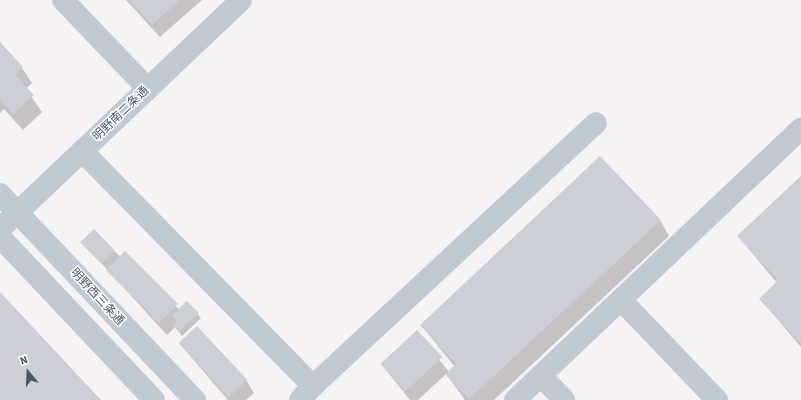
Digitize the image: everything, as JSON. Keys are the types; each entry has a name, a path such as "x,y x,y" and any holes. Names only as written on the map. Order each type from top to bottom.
{"street":[{"path":"63,0 148,89"},
{"name":"明野南二条通","path":"0,229 241,0"},
{"path":"82,151 306,393 596,123"},
{"path":"516,400 801,129"},
{"name":"明野西三条通","path":"0,194 195,400"},
{"path":"0,237 154,400"},
{"path":"621,300 717,400"},
{"path":"541,376 564,400"}],"building":[{"path":"129,0 180,0 152,25"},
{"path":"0,42 23,67 15,75 34,95 13,114 0,100"},
{"path":"600,156 661,220 469,399 445,374 456,364 420,325"},
{"path":"801,176 801,344 759,299 778,280 737,236"},
{"path":"94,229 115,251 101,264 80,242"},
{"path":"125,251 178,304 159,323 106,270"},
{"path":"0,292 101,400 0,400"},
{"path":"187,301 199,313 179,332 173,325 177,321 172,315"},
{"path":"197,326 247,380 229,397 179,343"},
{"path":"417,330 442,357 406,391 380,364"}]}
